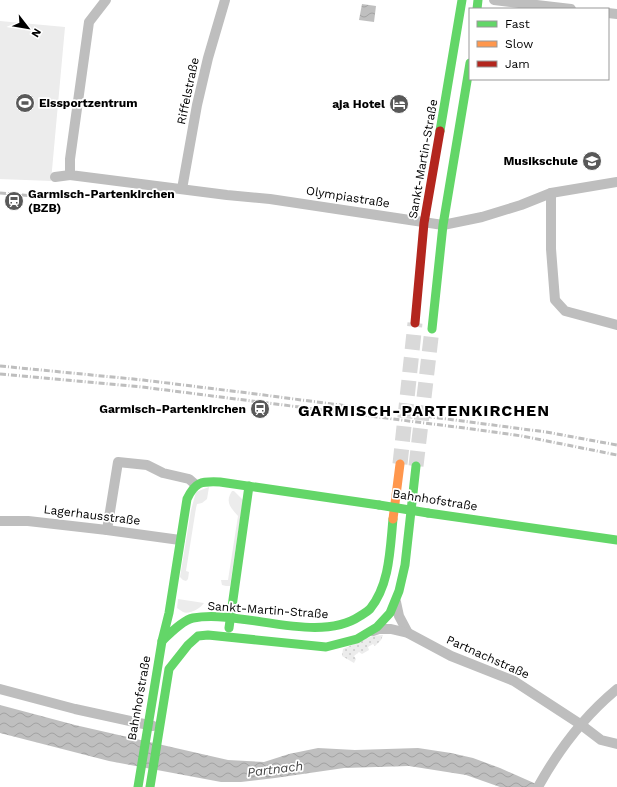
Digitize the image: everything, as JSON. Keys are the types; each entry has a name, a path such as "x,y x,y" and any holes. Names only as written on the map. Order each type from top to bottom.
{"main road":[{"name":"Sankt-Martin-Straße","path":"415,323 424,223 462,0"},
{"path":"432,329 443,225 469,69"},
{"name":"Sankt-Martin-Straße","path":"162,641 170,632 192,618 219,617 296,626 333,627 354,620 369,610 383,584 388,564 400,464"},
{"path":"169,613 180,625 189,632 198,636 208,635 326,647 340,645 372,631 384,622 396,602 404,565 416,466"},
{"name":"Bahnhofstraße","path":"138,787 162,641 169,613 186,499 196,484 201,482 249,486 617,540"},
{"path":"228,637 249,486"},
{"name":"Bahnhofstraße","path":"150,787 169,669 188,644 198,636"}],"street":[{"path":"70,176 70,159 89,22 106,0"},
{"name":"Riffelstraße","path":"182,189 197,105 208,58 225,0"},
{"path":"494,0 562,8"},
{"name":"Olympiastraße","path":"55,177 70,176 270,198 443,225 482,217 521,205 551,193 617,182"},
{"path":"551,193 551,249 555,300 565,311 617,325"},
{"name":"Bahnhofstraße","path":"107,530 118,462 147,466 163,473 189,479 196,484"},
{"name":"Lagerhausstraße","path":"0,521 28,520 180,540"},
{"path":"396,602 399,616 408,633"},
{"name":"Partnachstraße","path":"372,631 379,629 391,629 408,633 451,656 514,681 580,724 601,740 617,744"},
{"path":"0,689 75,709 159,728"},
{"path":"538,787 564,744 580,724 597,705 617,689"}],"shaded area":[{"name":"Eissportzentrum","path":"0,21 65,27 51,181 0,179"},
{"path":"209,487 207,499 202,503 197,504 196,508 186,571 189,572 188,579 186,581 180,577 191,510 196,492"},
{"path":"232,491 234,491 243,500 230,586 226,586 222,585 221,580 228,580 238,516 229,504 229,498"},
{"path":"178,599 204,603 195,610 186,613 177,608"},
{"path":"383,635 381,640 375,646 373,644 368,647 369,650 362,654 359,652 354,656 356,659 354,663 342,656 343,649 372,636"}],"water":[{"path":"362,4 376,6 374,22 359,20"},
{"name":"Partnach","path":"0,705 75,725 228,760 264,762 289,754 318,748 355,750 418,748 473,758 543,787 500,787 466,775 409,766 344,768 241,782 221,782 109,761 0,733"}],"tunnel":[{"path":"400,464 415,323"},
{"path":"416,466 432,329"}],"railway":[{"path":"0,193 46,197"},
{"path":"0,366 143,380 256,394 546,432 617,445"},
{"path":"0,374 142,387 472,429 522,436 617,455"}],"traffic: fast":[{"path":"440,131 462,0"},
{"path":"477,8 478,0"},
{"path":"432,329 443,225 469,69"},
{"path":"150,787 169,669 188,645 198,636 208,635 326,647 357,639 377,627 390,613 399,591 405,565 416,466"},
{"path":"138,787 162,641 169,613 187,499 193,489 203,482 220,482 379,505"},
{"path":"229,628 249,486"},
{"path":"379,505 428,513"},
{"path":"428,513 617,540"},
{"path":"162,641 181,624 193,618 234,618 301,627 323,627 342,624 360,616 370,609 382,589 390,554 393,519"}],"traffic: slow":[{"path":"393,519 400,464"}],"traffic: jam":[{"path":"415,323 424,223 440,131"}],"place":[{"name":"Eissportzentrum","path":"25,103"},
{"name":"aja Hotel","path":"399,104"},
{"name":"Musikschule","path":"592,161"},
{"name":"Garmisch-Partenkirchen (BZB)","path":"14,201"},
{"name":"Garmisch-Partenkirchen","path":"260,409"}],"district":[{"name":"GARMISCH-PARTENKIRCHEN","path":"424,410"}]}
